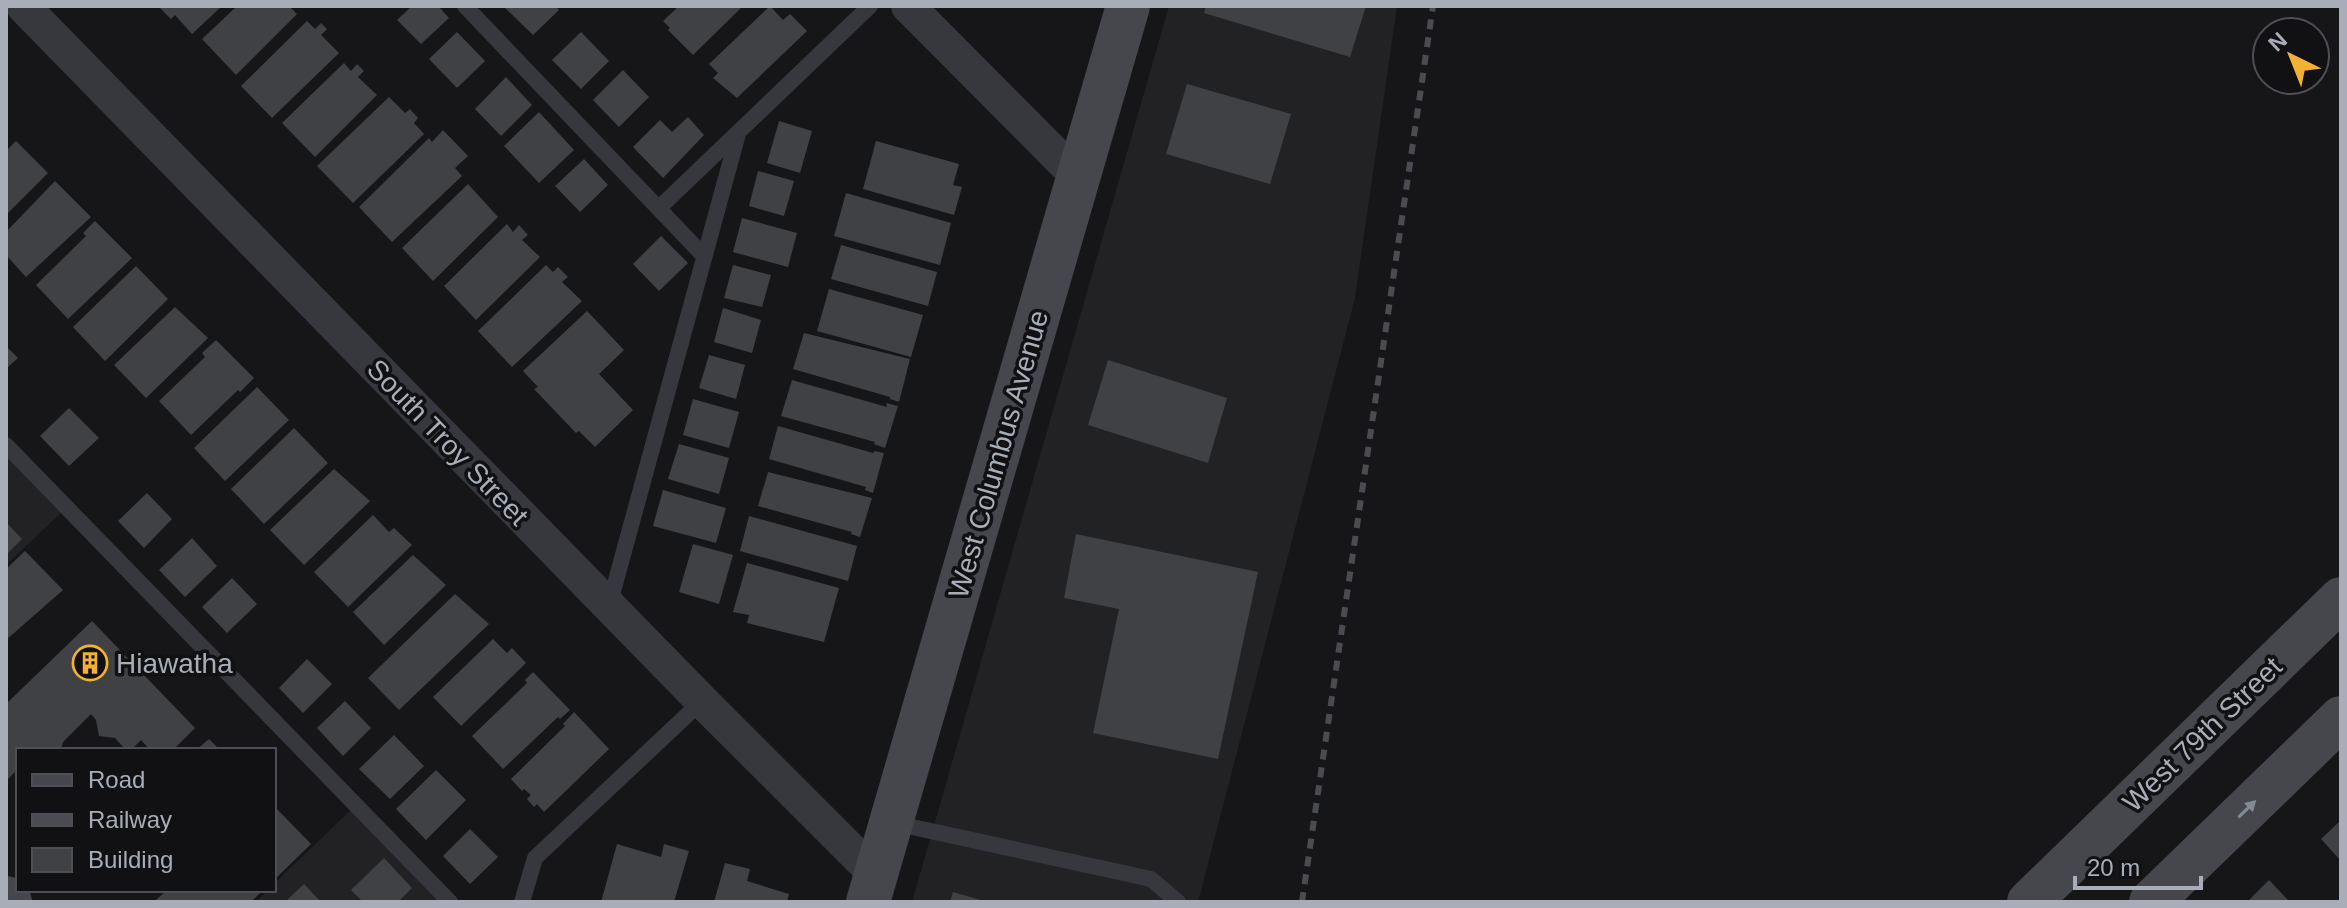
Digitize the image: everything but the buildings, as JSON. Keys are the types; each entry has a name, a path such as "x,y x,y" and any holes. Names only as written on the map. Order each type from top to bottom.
{"main road":[{"name":"West Columbus Avenue","path":"872,888 1128,6"},
{"name":"West 79th Street","path":"2029,902 2341,599"},
{"path":"2151,902 2341,718"}],"street":[{"name":"South Troy Street","path":"23,6 702,701 872,888"},
{"path":"908,6 1078,177"}],"lane":[{"path":"465,6 704,256"},
{"path":"659,208 870,6"},
{"path":"609,606 738,134"},
{"path":"6,445 450,902"},
{"path":"522,902 535,858 702,701"},
{"path":"892,822 1151,879 1178,902"}],"shaded area":[{"path":"1169,6 1397,6 1355,298 1198,902 912,902"},
{"path":"6,445 67,507 6,565"},
{"path":"356,805 450,902 256,902 266,892 276,892 276,882"}],"railway":[{"path":"1302,902 1433,6"}],"place":[{"name":"Hiawatha","path":"90,663"}]}
